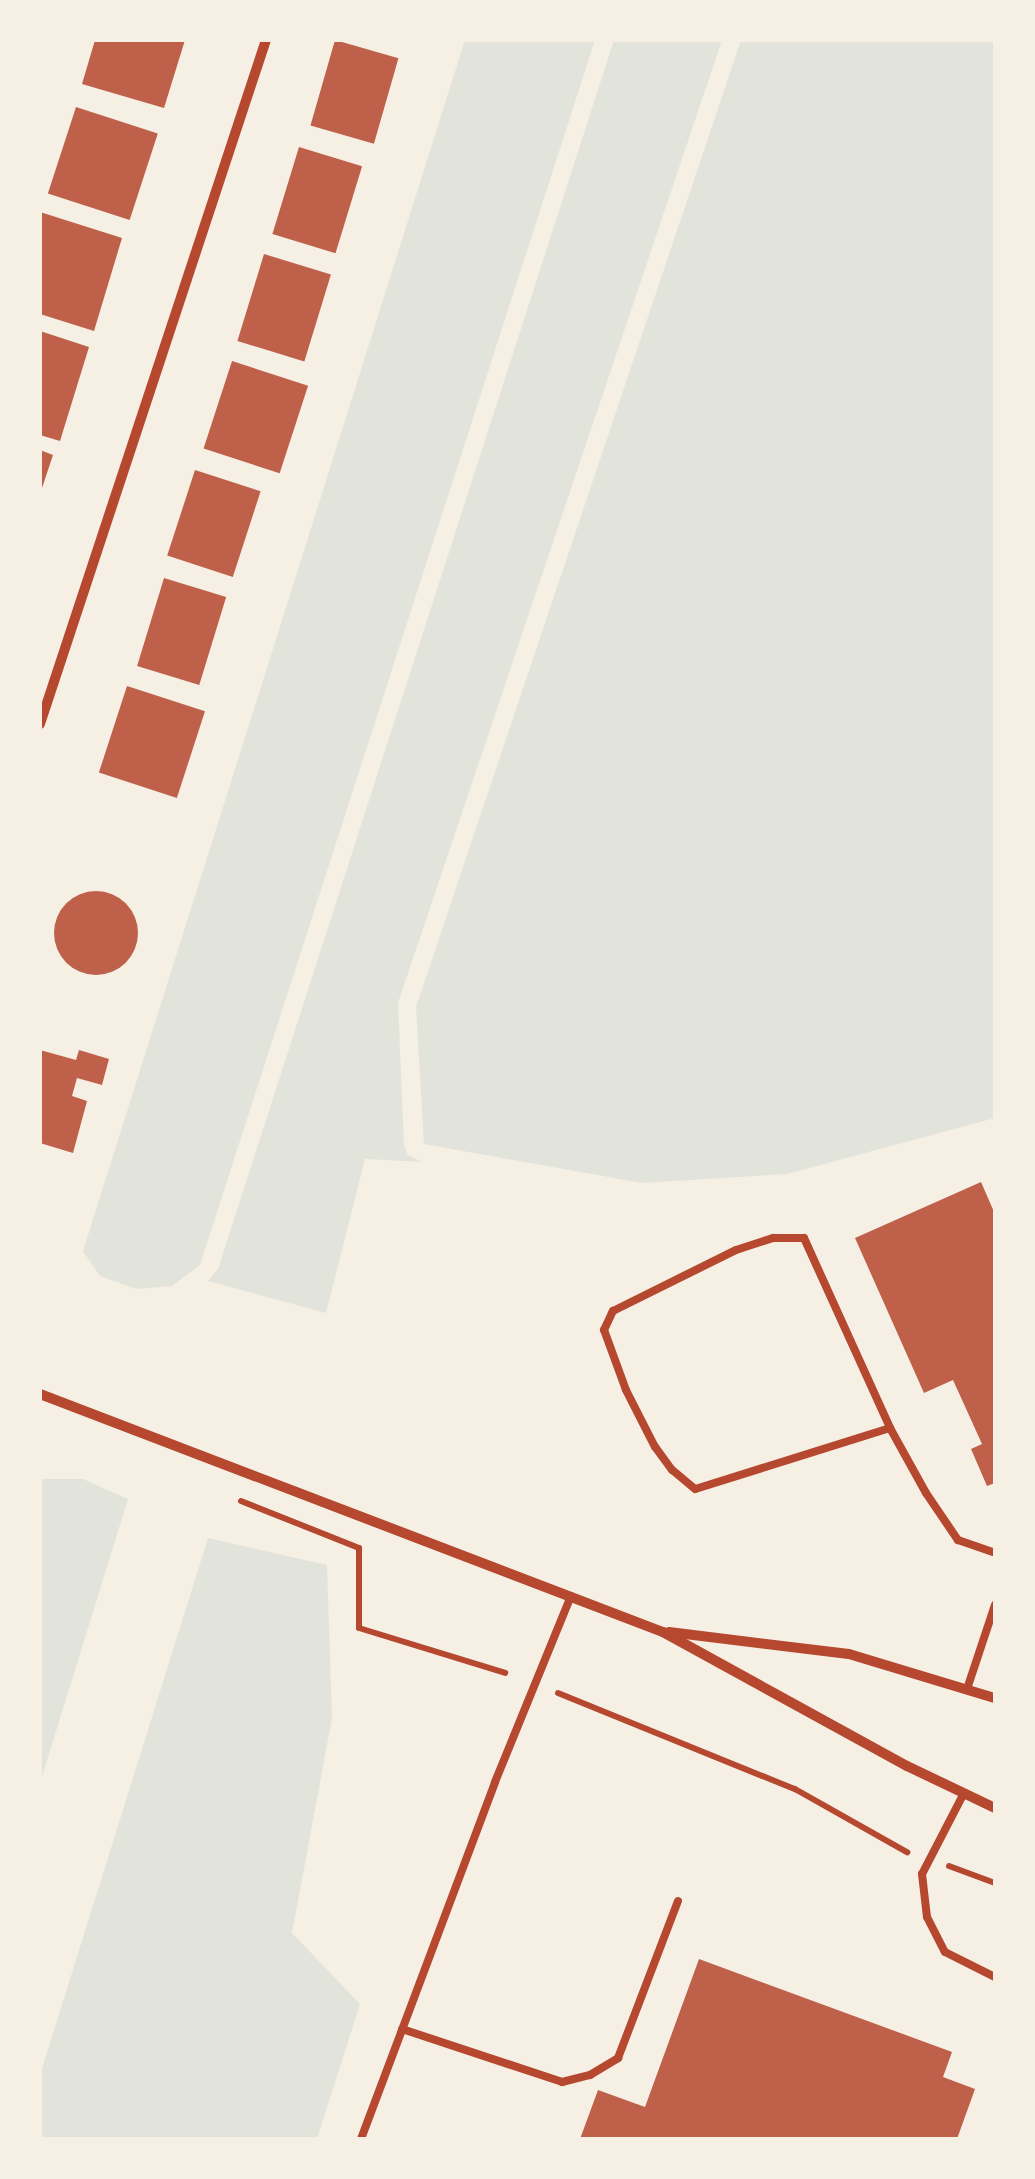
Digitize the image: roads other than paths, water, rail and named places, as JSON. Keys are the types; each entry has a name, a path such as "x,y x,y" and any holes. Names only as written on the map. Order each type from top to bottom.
{"street":[{"path":"40,724 266,40"},
{"path":"40,1394 663,1632 907,1766 995,1808"},
{"path":"663,1632 849,1654 995,1698"}],"lane":[{"path":"890,1428 695,1489 672,1470 655,1447 626,1390 604,1330 613,1312 736,1250 773,1238 804,1238 890,1428 958,1540 995,1553"},
{"path":"360,2139 495,1782 572,1596"},
{"path":"966,1689 995,1605"},
{"path":"964,1793 922,1874 926,1917 945,1952 995,1976"},
{"path":"402,2028 562,2082 590,2075 618,2058 678,1901"}]}
